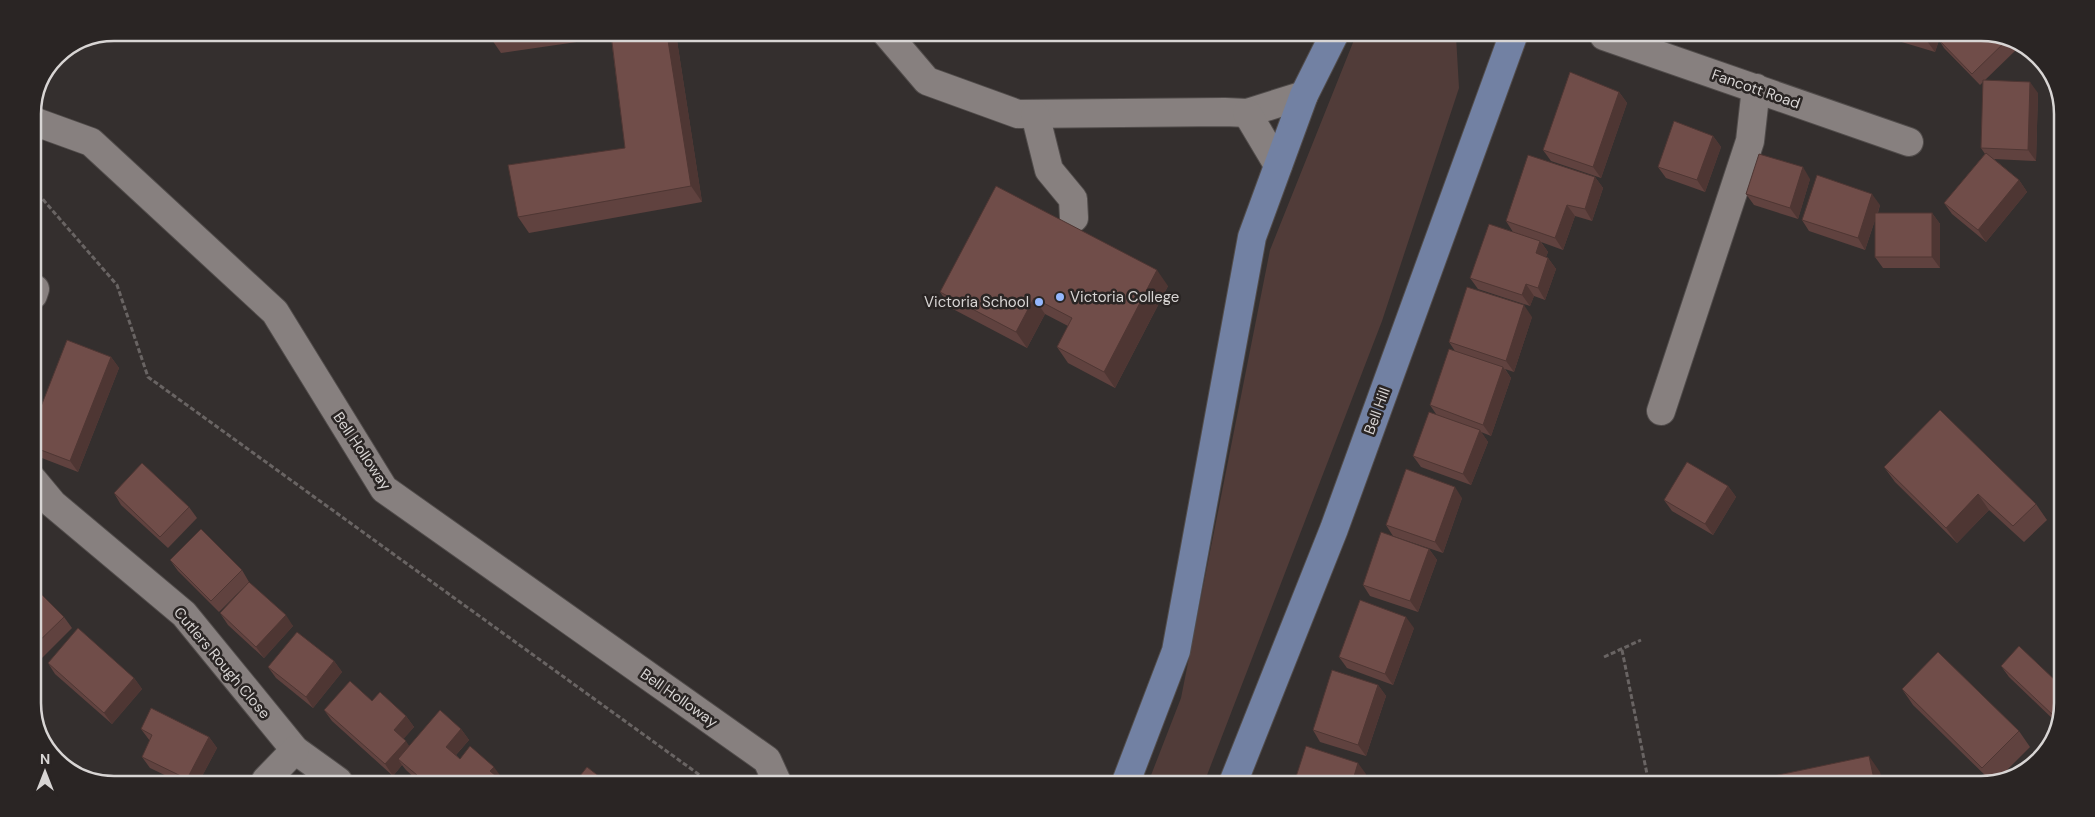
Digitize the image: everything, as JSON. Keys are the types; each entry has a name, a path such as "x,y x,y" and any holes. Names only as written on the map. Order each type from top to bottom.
{"main road":[{"path":"1128,776 1176,651 1252,237 1304,95 1331,41"},
{"name":"Bell Hill","path":"1236,776 1334,528 1511,41"}],"street":[{"path":"893,41 927,81 1018,114 1247,113 1304,95"},
{"name":"Fancott Road","path":"1619,41 1909,142"},
{"path":"1662,411 1750,141 1756,88"},
{"path":"1247,113 1278,165"},
{"path":"1034,114 1049,170 1073,199 1074,218"},
{"name":"Bell Holloway","path":"41,124 91,142 274,312 384,489 767,760 774,776"},
{"name":"Cutlers Rough Close","path":"43,509 184,614 295,750 331,776"},
{"path":"270,776 295,750"}],"path":[{"path":"41,197 116,285 148,377 700,776"},
{"path":"1604,657 1641,640"},
{"path":"1622,650 1647,776"}],"shaded area":[{"path":"1354,41 1456,41 1459,88 1382,321 1207,776 1151,776 1181,698 1270,250"}],"building":[{"path":"612,41 668,41 691,186 518,217 508,165 625,148"},
{"path":"1940,41 1980,41 2002,45 1972,74"},
{"path":"1570,72 1619,92 1593,167 1543,150"},
{"path":"1983,80 2030,82 2028,150 1981,148"},
{"path":"1674,121 1713,136 1697,180 1658,167"},
{"path":"1986,153 2019,180 1978,230 1944,203"},
{"path":"1759,154 1803,167 1790,208 1746,194"},
{"path":"1528,155 1595,177 1585,209 1567,205 1555,238 1506,221"},
{"path":"1817,175 1872,194 1858,238 1802,220"},
{"name":"Victoria College","path":"996,186 1157,270 1104,372 1057,347 1072,318 1034,298 1016,332 940,292"},
{"path":"1875,213 1932,213 1932,257 1875,257"},
{"path":"1489,224 1540,241 1536,253 1548,258 1538,288 1526,284 1522,295 1470,278"},
{"path":"1467,287 1524,305 1506,361 1449,342"},
{"path":"67,340 111,357 70,461 41,450 41,407"},
{"path":"1449,349 1503,367 1483,425 1430,405"},
{"path":"1940,410 2036,504 2013,526 1978,494 1946,528 1884,467"},
{"path":"1429,412 1480,430 1463,474 1413,456"},
{"path":"1687,462 1728,486 1705,524 1664,500"},
{"path":"142,463 189,507 160,537 114,493"},
{"path":"1406,469 1455,487 1435,542 1386,525"},
{"path":"201,529 242,570 211,601 170,560"},
{"path":"1381,532 1429,549 1410,601 1363,585"},
{"path":"249,582 286,615 256,647 220,613"},
{"path":"41,594 64,617 41,639"},
{"path":"1360,600 1406,617 1385,674 1339,657"},
{"path":"78,628 134,678 104,713 48,663"},
{"path":"297,632 334,661 306,697 268,667"},
{"path":"2019,646 2054,679 2052,714 2001,666"},
{"path":"1938,652 2019,731 1982,768 1902,689"},
{"path":"1332,670 1378,685 1358,745 1313,730"},
{"path":"350,681 372,701 380,692 406,716 394,730 406,741 385,764 324,710"},
{"path":"151,708 209,737 189,776 181,776 142,757 152,735 141,729"},
{"path":"440,710 461,729 446,747 460,759 470,746 494,767 490,771 496,776 418,776 398,759"},
{"path":"1306,746 1358,763 1354,776 1296,776"},
{"path":"1869,756 1873,776 1773,776"},
{"path":"587,767 599,776 580,776"}],"place":[{"name":"Victoria College","path":"1060,297"},
{"name":"Victoria School","path":"1039,302"}]}
